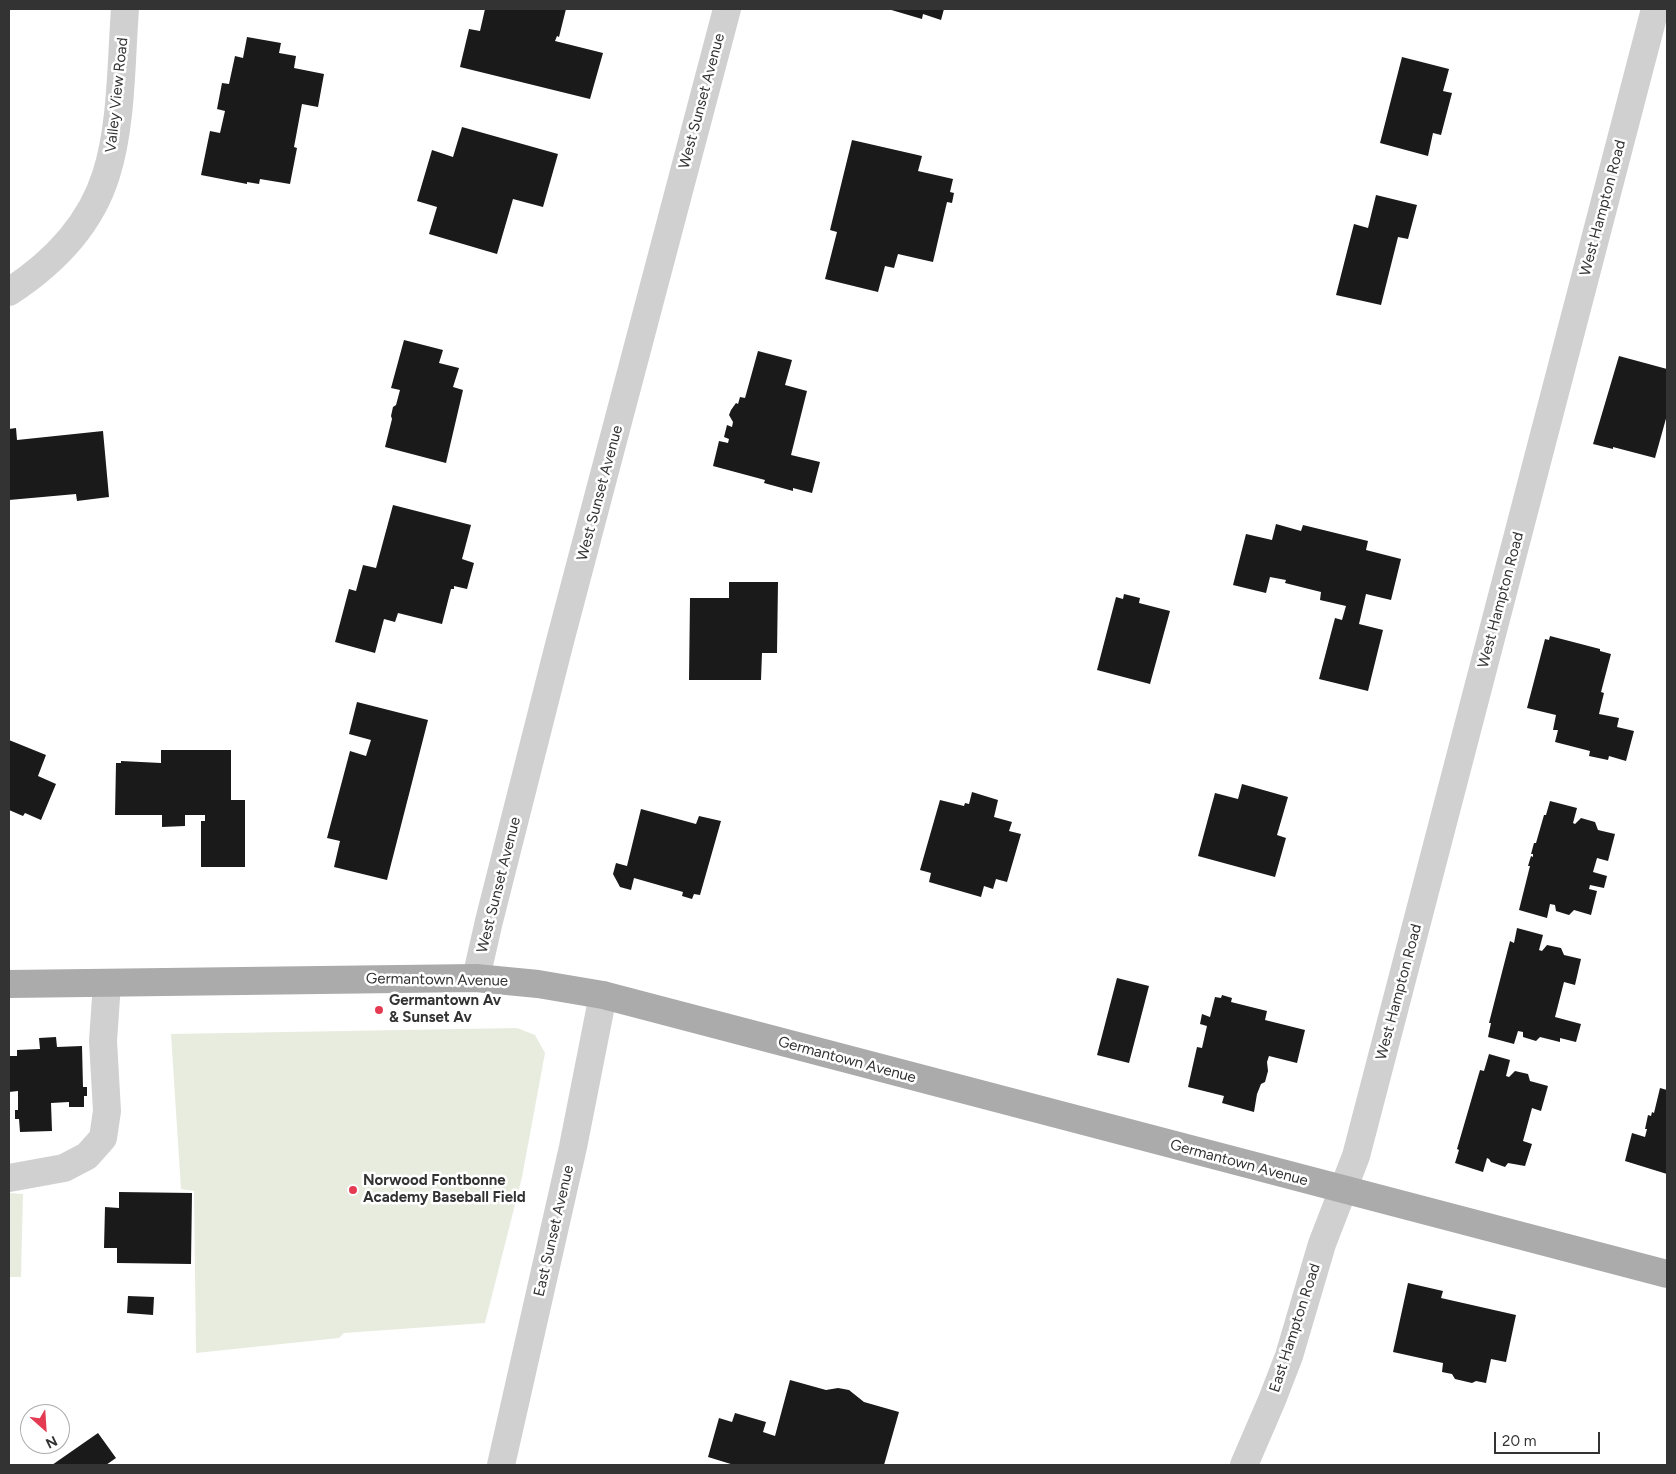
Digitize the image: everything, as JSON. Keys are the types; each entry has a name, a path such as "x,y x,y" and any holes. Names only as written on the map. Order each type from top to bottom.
{"main road":[{"name":"Germantown Avenue","path":"9,984 476,978 538,984 603,995 1667,1274"}],"street":[{"name":"Valley View Road","path":"9,292 36,274 59,253 78,231 95,203 106,175 118,114 125,9"},
{"name":"West Sunset Avenue","path":"476,978 557,655 726,9"},
{"name":"West Hampton Road","path":"1344,1190 1359,1145 1655,9"},
{"path":"9,1178 64,1168 87,1156 103,1138 107,1112 103,1041 107,982"},
{"name":"East Sunset Avenue","path":"501,1465 572,1147 603,995"},
{"name":"East Hampton Road","path":"1244,1465 1289,1356 1322,1244 1344,1190"}],"shaded area":[{"name":"Norwood Fontbonne Academy Baseball Field","path":"517,1028 535,1035 545,1053 522,1177 485,1323 344,1333 339,1338 196,1353 194,1191 181,1189 171,1034"},
{"path":"9,1193 23,1194 21,1277 9,1277"}],"building":[{"path":"485,9 566,9 559,37 557,36 555,41 603,53 590,99 460,67 469,29 480,31"},
{"path":"888,9 944,9 941,20 923,14 922,19"},
{"path":"247,37 281,43 279,53 296,56 294,68 324,74 318,107 302,104 294,147 297,148 290,184 260,179 259,184 247,182 247,184 201,175 210,131 220,133 225,111 217,109 222,83 229,84 235,56 243,58"},
{"path":"1402,57 1449,69 1443,91 1452,93 1441,135 1433,133 1428,156 1380,143"},
{"path":"462,127 558,154 543,207 513,199 497,254 429,234 437,207 417,201 432,150 453,157"},
{"path":"852,140 922,156 918,171 953,179 950,192 954,193 952,203 947,202 933,262 898,254 894,268 885,266 878,292 825,279 837,232 830,230"},
{"path":"1376,195 1417,205 1408,239 1398,237 1381,305 1336,295 1354,224 1368,228"},
{"path":"404,340 443,350 439,363 459,368 453,387 463,390 446,463 385,447 393,407 396,405 400,390 391,388"},
{"path":"758,351 792,360 785,385 807,391 791,455 820,462 812,493 793,488 793,491 764,483 765,480 713,466 719,441 728,443 729,439 724,437 727,425 732,427 733,422 729,415 736,403 738,404 740,397 745,398"},
{"path":"1619,356 1667,369 1667,415 1655,458 1593,444"},
{"path":"16,428 17,440 103,431 109,497 77,501 76,494 9,500 9,429"},
{"path":"393,505 471,525 462,559 474,563 467,589 454,586 454,589 451,589 442,624 398,613 395,622 384,619 375,653 335,642 349,589 356,591 363,565 376,568"},
{"path":"1276,524 1301,531 1303,525 1368,541 1366,550 1401,559 1391,600 1366,594 1359,624 1383,630 1368,691 1319,679 1335,618 1342,620 1346,606 1320,600 1321,592 1285,583 1286,580 1270,577 1266,593 1233,585 1246,534 1272,540"},
{"path":"729,582 778,582 777,653 762,653 761,680 689,680 690,598 729,598"},
{"path":"1124,594 1140,598 1139,603 1170,611 1150,684 1097,670 1116,597 1123,599"},
{"path":"1550,636 1600,649 1600,651 1611,654 1601,692 1604,693 1599,714 1619,718 1617,727 1634,731 1626,761 1609,756 1608,760 1589,756 1590,751 1555,742 1558,730 1553,730 1556,715 1527,708 1545,639 1549,640"},
{"path":"357,702 428,720 387,880 334,867 340,841 327,838 350,751 366,756 371,740 349,734"},
{"path":"9,740 46,755 38,776 56,784 41,820 25,813 23,816 9,810"},
{"path":"161,750 231,750 231,800 245,800 245,867 201,867 201,821 205,821 205,815 185,815 185,826 162,827 162,815 115,815 116,763 121,763 121,761 161,763"},
{"path":"1242,784 1288,797 1277,835 1286,838 1275,877 1198,856 1215,793 1238,799"},
{"path":"972,792 998,800 994,817 1012,822 1009,831 1021,834 1007,882 996,879 993,889 984,886 981,897 929,882 931,873 920,870 940,800 964,806 965,803 969,804"},
{"path":"1550,801 1577,808 1573,823 1575,824 1581,818 1595,822 1598,830 1615,834 1608,861 1597,858 1593,872 1607,876 1604,888 1590,885 1589,889 1597,891 1591,915 1574,910 1569,915 1556,911 1555,905 1550,904 1547,918 1519,910 1530,866 1528,866 1531,856 1533,857 1533,854 1531,854 1534,843 1536,843"},
{"path":"641,809 696,824 699,816 721,821 700,895 694,894 692,899 682,896 683,892 634,878 631,890 620,887 613,874 616,863 627,866"},
{"path":"1517,928 1543,935 1539,950 1542,951 1547,945 1561,948 1564,955 1581,959 1575,985 1564,982 1555,1017 1581,1024 1576,1042 1560,1038 1560,1042 1540,1037 1536,1041 1523,1037 1523,1032 1518,1031 1514,1044 1488,1037 1491,1023 1489,1023 1510,941 1514,943"},
{"path":"1117,978 1149,986 1129,1063 1097,1055"},
{"path":"1222,995 1232,998 1231,1002 1267,1011 1265,1020 1305,1030 1297,1063 1269,1056 1267,1062 1268,1071 1265,1082 1261,1084 1257,1094 1254,1112 1222,1103 1224,1096 1188,1087 1197,1047 1202,1048 1207,1026 1200,1024 1202,1014 1210,1017 1215,997 1221,998"},
{"path":"56,1037 57,1047 82,1046 83,1087 87,1087 87,1096 84,1096 84,1107 69,1107 69,1102 51,1103 52,1131 20,1132 19,1119 15,1119 15,1110 18,1110 18,1091 9,1092 9,1056 17,1056 17,1050 40,1049 39,1038"},
{"path":"1489,1054 1510,1060 1506,1076 1509,1077 1515,1071 1528,1074 1530,1081 1548,1086 1541,1111 1532,1108 1523,1141 1532,1144 1525,1166 1508,1163 1505,1167 1491,1162 1487,1158 1483,1172 1455,1163 1459,1150 1457,1149 1480,1070 1484,1071"},
{"path":"1660,1088 1667,1090 1667,1174 1625,1161 1632,1133 1645,1137 1648,1115 1651,1116 1652,1112 1654,1113"},
{"path":"119,1192 192,1193 191,1264 117,1263 117,1248 104,1248 105,1207 119,1208"},
{"path":"1408,1283 1443,1291 1441,1298 1516,1315 1506,1362 1491,1359 1486,1383 1476,1381 1472,1383 1455,1379 1452,1374 1442,1372 1443,1363 1393,1352"},
{"path":"128,1296 154,1297 153,1315 127,1313"},
{"path":"790,1380 826,1390 838,1388 849,1390 864,1402 899,1412 884,1465 734,1465 708,1457 719,1418 732,1422 735,1413 766,1422 763,1432 775,1436"},
{"path":"98,1433 116,1458 106,1465 52,1465"}],"place":[{"name":"Germantown Av & Sunset Av","path":"379,1010"},
{"name":"Norwood Fontbonne Academy Baseball Field","path":"353,1190"}]}
